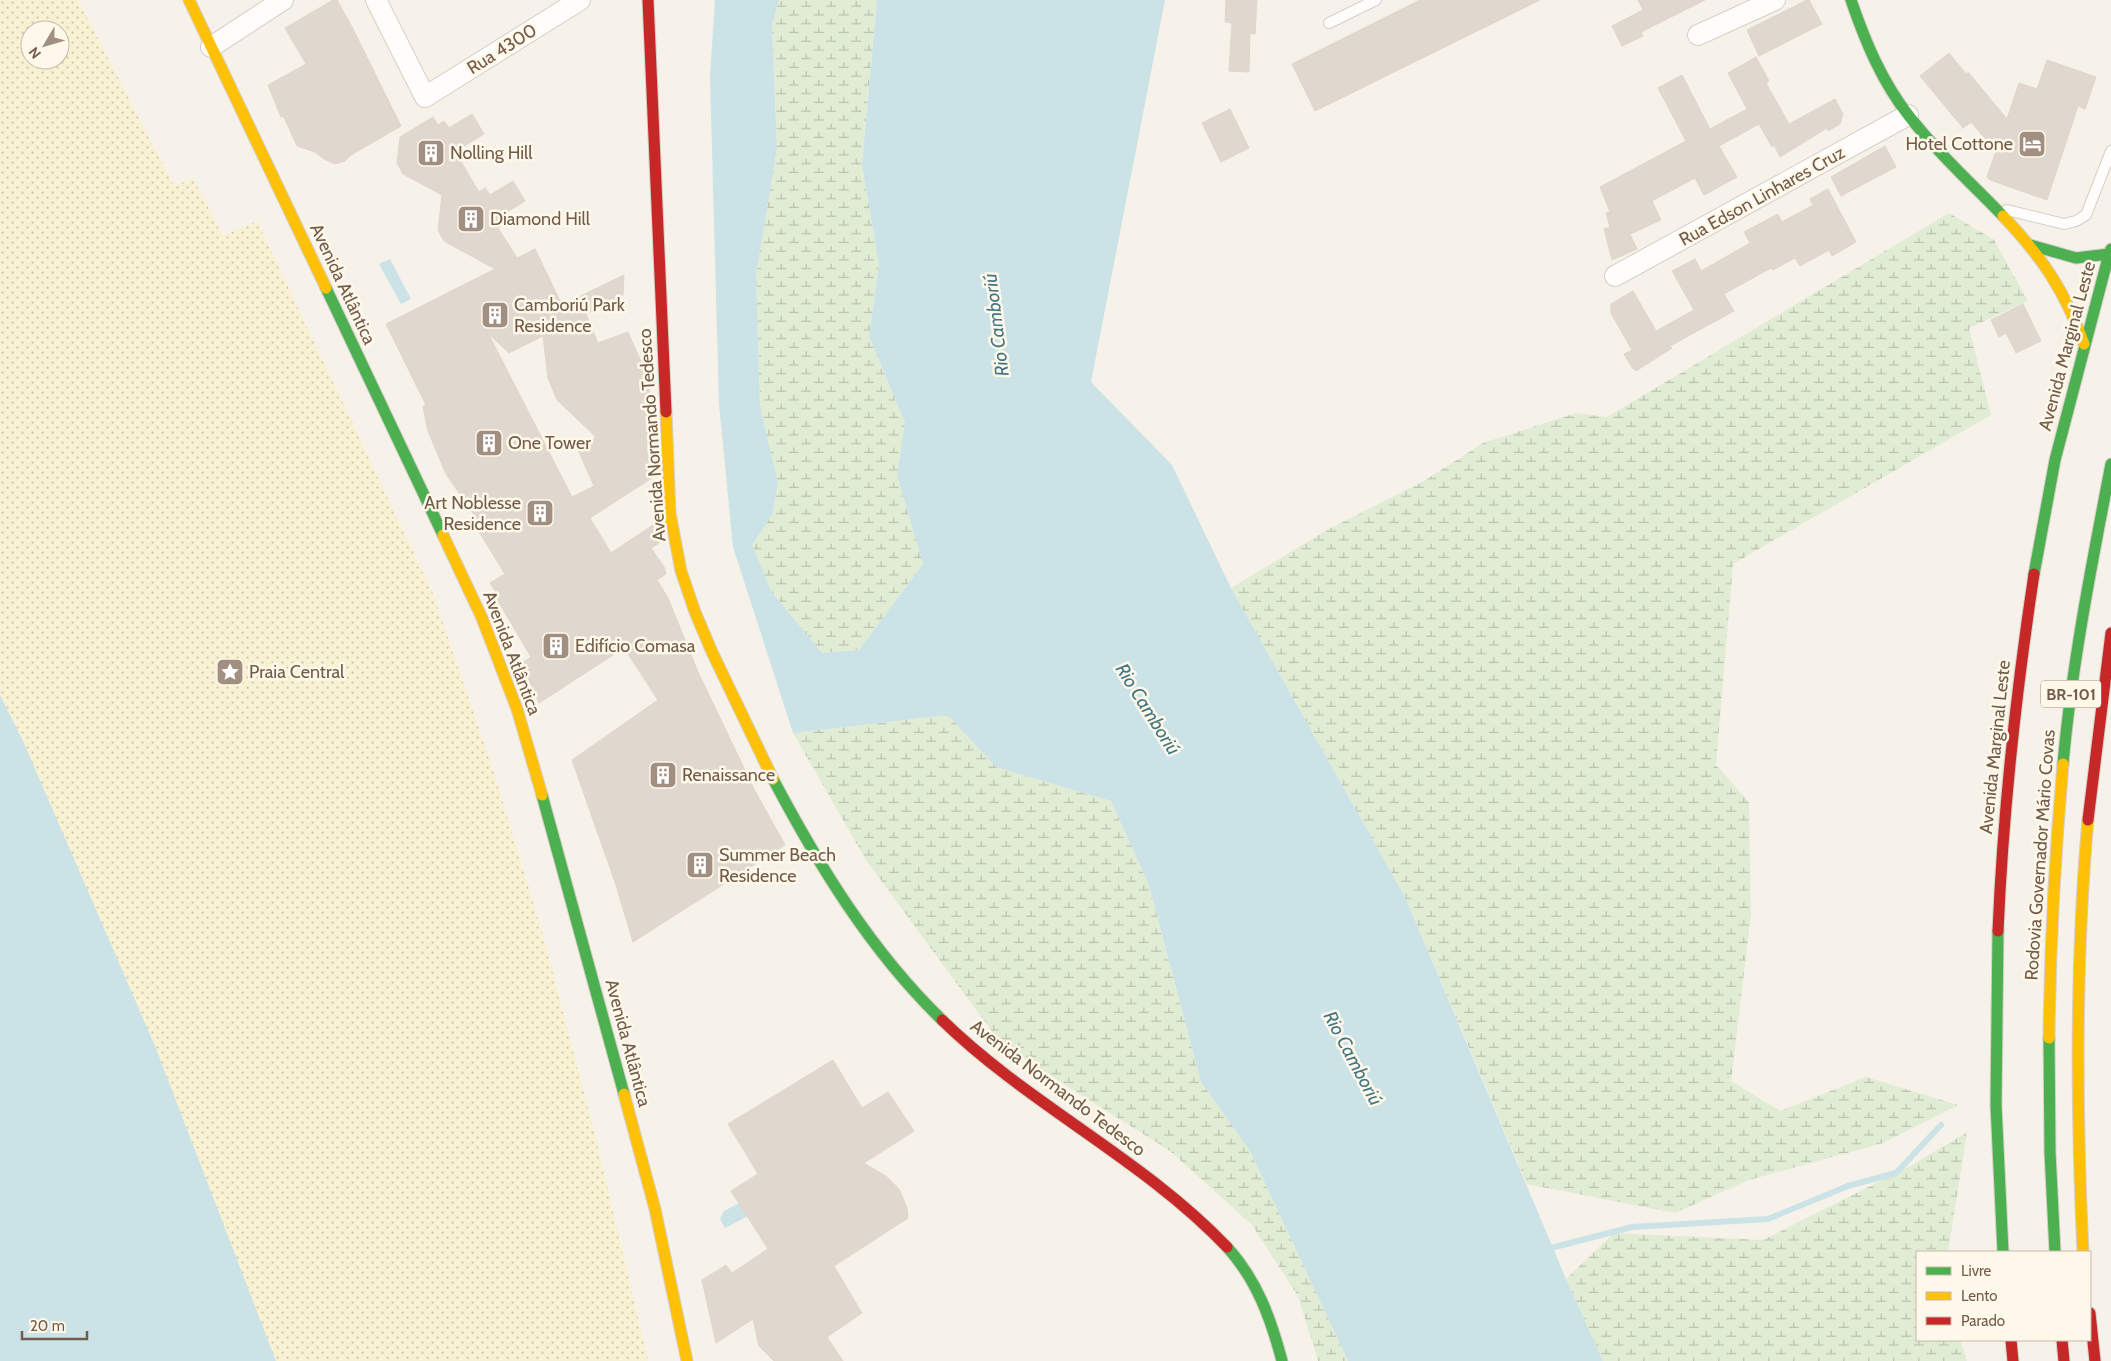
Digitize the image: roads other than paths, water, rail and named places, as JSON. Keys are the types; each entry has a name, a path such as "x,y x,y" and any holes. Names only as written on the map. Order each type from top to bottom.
{"main road":[{"name":"Avenida Atlântica","path":"189,0 482,618 517,709 579,927 655,1209 687,1361"},
{"name":"Avenida Normando Tedesco","path":"648,0 670,513 681,570 700,626 715,661 793,818 819,864 900,974 938,1016 965,1042 1004,1074 1158,1183 1222,1242 1251,1279 1270,1321 1282,1361"},
{"path":"1850,0 1879,70 1908,115 1952,165 2030,245 2067,299 2084,344"},
{"path":"2030,245 2076,258 2110,251"},
{"name":"Avenida Marginal Leste","path":"2003,1251 1997,1169 1995,1034 1998,904 2010,744 2031,589 2055,462 2084,344 2110,251"},
{"name":"Rodovia Governador Mário Covas","path":"2055,1251 2050,1175 2048,1013 2056,834 2075,658 2088,573 2111,464"},
{"name":"BR-101","path":"2084,1251 2079,1165 2078,972 2090,798 2111,633"},
{"path":"2091,1323 2095,1361"},
{"path":"2011,1341 2013,1361"},
{"path":"2062,1341 2064,1361"}],"street":[{"path":"211,47 283,0"},
{"name":"Rua 4300","path":"376,0 425,97 580,0"},
{"path":"1698,35 1775,0"},
{"name":"Rua Edson Linhares Cruz","path":"1615,276 1908,115"}],"lane":[{"path":"1329,23 1376,0"},
{"path":"1992,207 2064,224 2076,221 2086,215 2111,151"}],"water":[{"name":"Rio Camboriú","path":"715,0 779,0 772,25 777,148 756,275 760,406 778,484 772,515 752,545 771,591 822,653 859,650 923,564 897,475 905,423 869,336 879,265 862,165 877,0 1165,0 1091,382 1172,465 1231,588 1405,897 1566,1279 1603,1361 1348,1361 1250,1151 1201,1082 1149,885 1111,801 996,767 948,715 793,733 733,547 719,404 710,77"},
{"path":"390,259 411,299 401,304 379,264"},
{"path":"0,695 23,741 155,1046 276,1361 0,1361"},
{"path":"747,1199 754,1213 725,1228 720,1219 724,1211"}],"waterway":[{"path":"1547,1249 1632,1227 1768,1219 1848,1186 1896,1173 1941,1125"}],"place":[{"name":"Hotel Cottone","path":"2032,144"},
{"name":"Nolling Hill","path":"431,153"},
{"name":"Diamond Hill","path":"471,219"},
{"name":"Camboriú Park Residence","path":"495,315"},
{"name":"One Tower","path":"489,443"},
{"name":"Art Noblesse Residence","path":"540,513"},
{"name":"Edifício Comasa","path":"556,646"},
{"name":"Praia Central","path":"230,672"},
{"name":"Renaissance","path":"663,775"},
{"name":"Summer Beach Residence","path":"700,865"}]}
